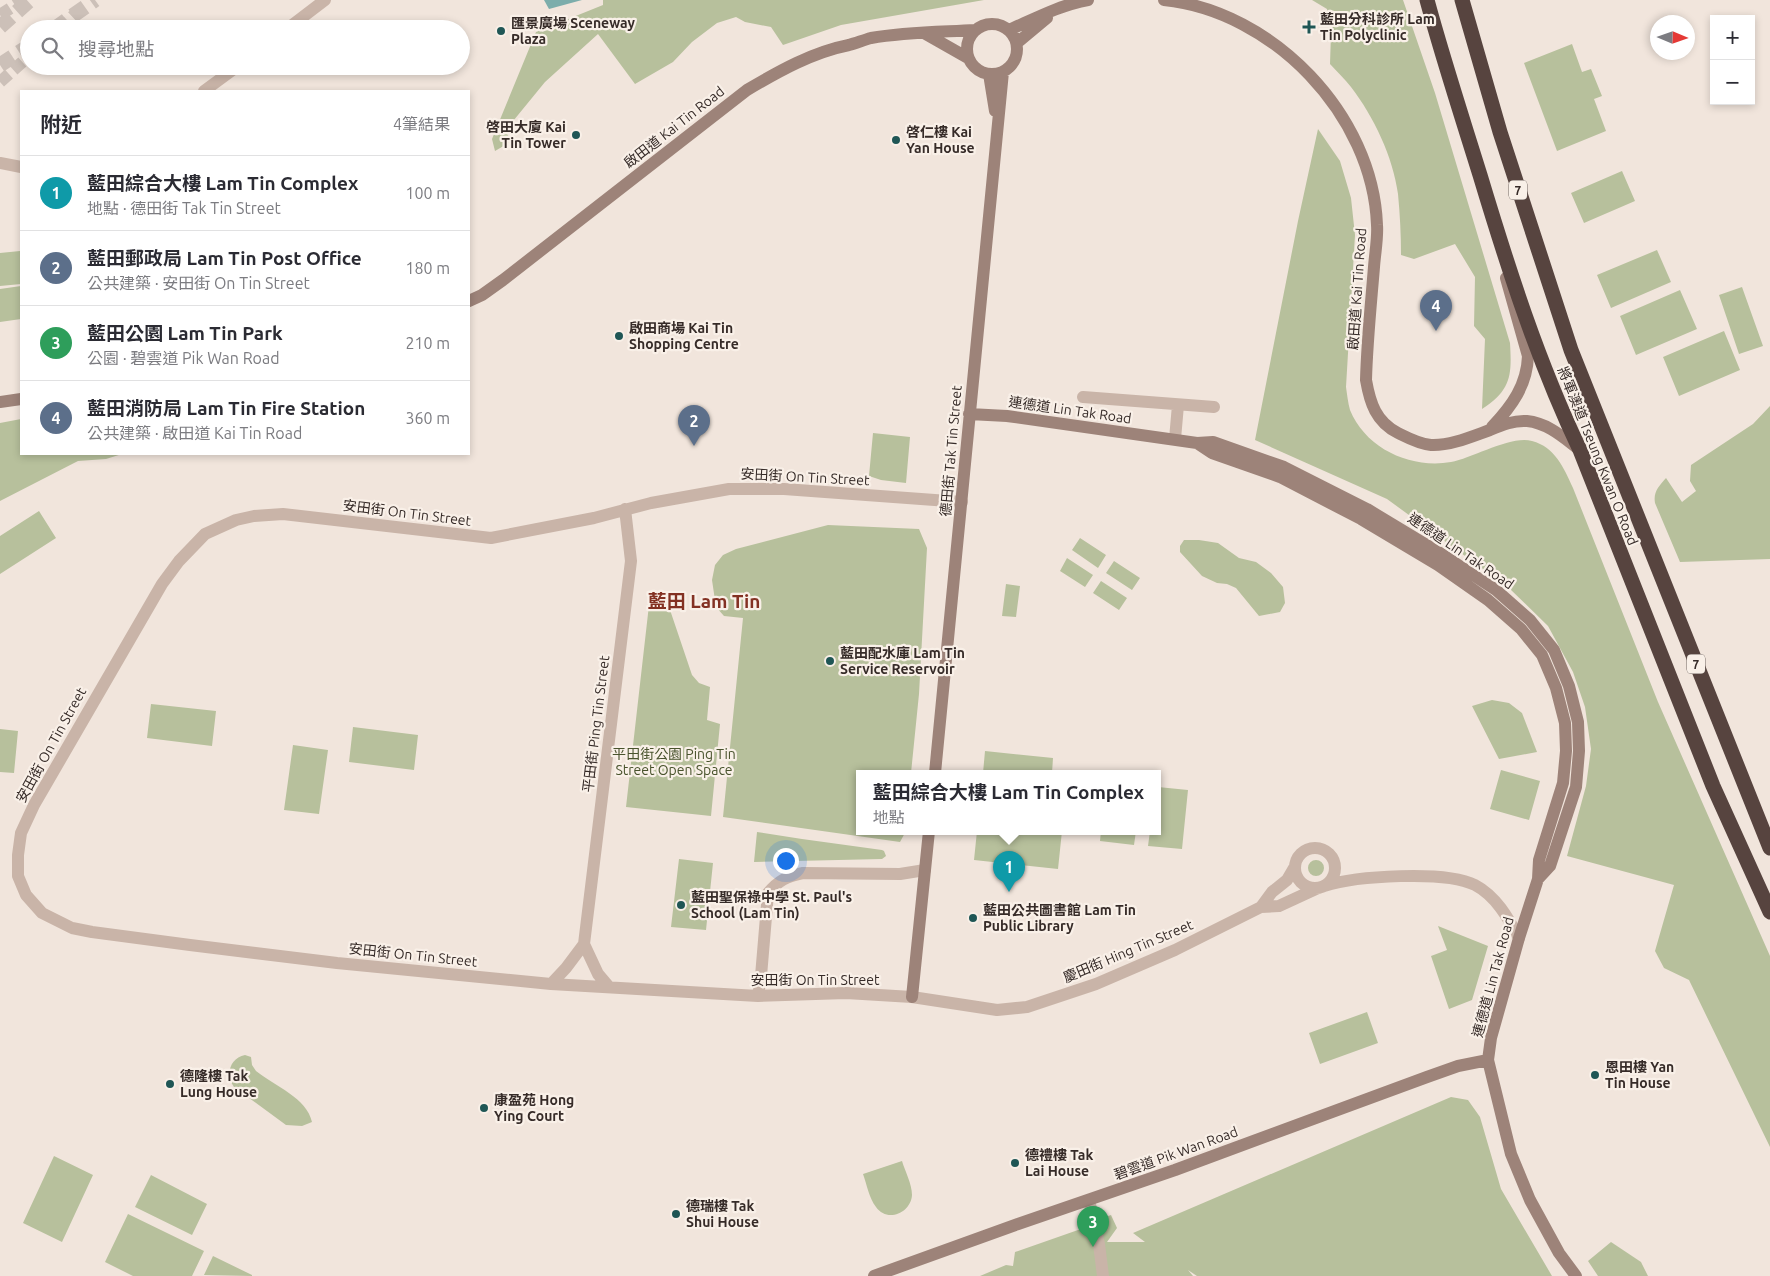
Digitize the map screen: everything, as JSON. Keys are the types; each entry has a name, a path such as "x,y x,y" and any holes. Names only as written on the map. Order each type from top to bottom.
{"highway":[{"name":"將軍澳道 Tseung Kwan O Road","path":"1427,0 1484,188 1538,352 1561,411 1580,450 1709,778 1770,912"},
{"name":"將軍澳道 Tseung Kwan O Road","path":"1462,0 1500,132 1571,350 1770,848"}],"street":[{"path":"299,20 325,0"},
{"path":"924,32 968,58 976,69 989,74 1003,72 1015,60 1017,52 1017,43 1009,30 1074,2 1088,0"},
{"name":"啟田道 Kai Tin Road","path":"1164,0 1203,8 1230,19 1254,31 1282,50 1307,72 1329,98 1348,126 1362,157 1373,189 1377,226 1366,380 1369,400 1379,418 1400,434 1412,440 1431,445 1449,443 1516,421 1533,422 1552,429 1580,450"},
{"path":"1017,43 1059,8"},
{"name":"啟田道 Kai Tin Road","path":"470,301 482,295 503,280 666,152 755,86 804,60 842,45 887,36 975,30 988,24 1003,26 1009,30"},
{"path":"968,58 967,48 975,30"},
{"name":"德田街 Tak Tin Street","path":"935,770 1003,72"},
{"name":"德田街 Tak Tin Street","path":"989,74 998,131"},
{"path":"205,90 226,75"},
{"path":"0,163 20,167"},
{"name":"啟田道 Kai Tin Road","path":"1484,188 1494,235 1528,356 1526,374 1522,386 1510,406 1488,430"},
{"path":"1083,397 1214,407"},
{"path":"0,402 20,399"},
{"path":"1175,439 1178,405"},
{"name":"連德道 Lin Tak Road","path":"969,414 1007,416 1197,443 1213,442 1284,467 1368,509 1443,554 1496,590 1530,620 1554,650 1572,695 1578,722 1579,751 1576,787 1550,866 1538,879 1518,938 1491,1038 1488,1060 1509,1146 1519,1173 1530,1200 1547,1232 1576,1276"},
{"name":"安田街 On Tin Street","path":"912,997 846,993 758,996 551,984 291,958 72,928 42,913 26,895 18,876 18,855 22,833 34,805 162,584 179,561 205,534 236,520 254,516 283,514 491,538 729,489 784,489 962,502"},
{"name":"平田街 Ping Tin Street","path":"584,944 630,562 625,509"},
{"path":"912,997 929,835"},
{"name":"慶田街 Hing Tin Street","path":"1261,907 1272,892 1287,880 1299,856 1309,848 1316,847 1328,852 1332,856 1335,867 1332,879 1321,887"},
{"path":"1294,868 1295,874 1302,884 1321,887"},
{"path":"758,996 768,893 783,879 803,873 900,874 925,870"},
{"name":"慶田街 Hing Tin Street","path":"912,997 997,1010 1026,1007 1096,984 1176,950 1261,907 1279,906 1321,887 1352,879 1440,877 1457,879 1476,886 1493,899 1507,916 1518,938"},
{"path":"551,984 584,944 598,974 609,987"},
{"name":"碧雲道 Pik Wan Road","path":"874,1276 1005,1228 1175,1170 1427,1076 1458,1066 1488,1060"},
{"path":"1089,1200 1099,1244 1102,1276"}],"green space":[{"path":"603,0 984,0 841,25 783,45 771,27 745,22 736,17 717,23 692,42 673,62 635,84 598,34 545,82 505,131 512,141 495,151 492,139 536,32 603,5"},
{"path":"1312,0 1403,0 1435,93 1510,343 1511,365 1508,381 1499,395 1482,409 1485,339 1474,326 1475,277 1455,244 1414,259 1401,255 1398,194 1392,166 1375,124 1349,84 1330,64 1331,33 1327,9"},
{"path":"1572,44 1582,72 1591,69 1602,96 1594,99 1606,131 1557,151 1524,63"},
{"path":"1318,129 1340,161 1351,198 1355,235 1346,387 1350,410 1357,424 1367,436 1391,453 1421,462 1451,462 1514,441 1532,441 1553,453 1573,488 1658,702 1770,956 1770,1147 1689,980 1664,968 1655,951 1674,885 1567,856 1586,786 1591,749 1585,707 1573,672 1548,626 1509,588 1387,499 1255,440"},
{"path":"1622,171 1635,201 1584,223 1571,193"},
{"path":"1657,250 1671,282 1611,308 1597,275"},
{"path":"20,251 20,284 0,286 0,253"},
{"path":"20,286 20,319 0,322 0,289"},
{"path":"1742,287 1763,346 1739,354 1719,295"},
{"path":"1680,290 1697,329 1636,355 1620,316"},
{"path":"1724,331 1740,370 1679,396 1663,357"},
{"path":"1770,406 1770,559 1680,562 1655,503 1657,489 1666,478 1682,502 1696,491 1690,481 1691,465 1753,424"},
{"path":"20,419 20,455 119,455 106,459 78,461 0,501 0,423"},
{"path":"873,433 910,437 906,483 881,480 869,476"},
{"path":"39,511 56,538 0,574 0,536"},
{"name":"藍田配水庫 Lam Tin Service Reservoir","path":"828,525 919,529 927,548 919,694 911,770 856,770 856,835 904,835 900,842 723,817 743,618 724,616 716,607 712,580 715,565 723,555 736,549"},
{"path":"1080,538 1106,555 1098,568 1072,550"},
{"path":"1184,540 1218,543 1239,558 1256,562 1271,573 1283,587 1285,603 1280,612 1259,616 1236,588 1227,584 1217,583 1202,576 1180,552 1180,546"},
{"path":"1067,558 1093,575 1085,587 1060,571"},
{"path":"1114,561 1140,578 1132,590 1106,573"},
{"path":"1101,581 1127,598 1119,610 1093,593"},
{"path":"1006,584 1020,586 1016,617 1002,616"},
{"name":"平田街公園 Ping Tin Street Open Space","path":"658,597 667,601 692,675 699,683 710,687 707,720 720,724 711,816 626,807 649,605 650,601"},
{"path":"1492,700 1509,703 1522,713 1537,752 1499,759 1472,706"},
{"path":"151,704 216,711 212,746 147,738"},
{"path":"353,727 418,735 414,770 349,762"},
{"path":"0,729 18,731 14,773 0,772"},
{"path":"293,745 328,750 319,814 284,810"},
{"path":"985,751 1053,758 1052,770 983,770"},
{"path":"1501,770 1540,781 1529,820 1490,809"},
{"path":"1161,787 1188,790 1182,849 1148,846 1149,835 1161,835"},
{"path":"757,832 882,850 886,856 882,859 754,862"},
{"path":"977,835 1062,835 1058,869 974,860"},
{"path":"1101,835 1135,835 1134,845 1100,841"},
{"path":"679,859 713,863 706,930 671,927"},
{"path":"1313,860 1319,860 1324,865 1322,874 1313,876 1308,871 1308,865"},
{"path":"1438,926 1488,946 1472,1000 1449,1009 1431,956 1447,950"},
{"path":"1367,1012 1378,1043 1320,1064 1309,1033"},
{"path":"245,1055 251,1057 252,1065 256,1071 289,1093 304,1106 312,1122 302,1126 286,1125 234,1087 230,1077 230,1067 236,1059"},
{"path":"1451,1097 1468,1100 1480,1117 1501,1189 1552,1276 1197,1276 1188,1270 1193,1276 980,1276 1006,1265 1013,1266 1015,1252 1098,1223 1097,1220 1111,1215 1117,1228 1107,1242 1145,1242 1133,1233"},
{"path":"54,1156 93,1175 62,1242 23,1223"},
{"path":"902,1161 911,1186 911,1201 908,1207 898,1214 886,1214 876,1207 870,1196 863,1174"},
{"path":"151,1175 207,1204 192,1235 135,1207"},
{"path":"128,1214 204,1251 192,1276 133,1276 105,1262"},
{"path":"1611,1242 1641,1262 1648,1276 1598,1276 1588,1261"},
{"path":"213,1256 252,1275 252,1276 204,1275"}],"water":[{"path":"544,0 582,0 549,9"}],"tunnel":[{"path":"0,15 23,0"},
{"path":"0,27 30,0"},
{"path":"67,20 95,0"},
{"path":"69,20 74,15"},
{"path":"0,65 20,52"},
{"path":"0,82 20,64"}],"place":[{"name":"藍田分科診所 Lam Tin Polyclinic","path":"1309,27"},
{"name":"匯景廣場 Sceneway Plaza","path":"501,31"},
{"name":"啓田大廈 Kai Tin Tower","path":"576,135"},
{"name":"啓仁樓 Kai Yan House","path":"896,140"},
{"name":"藍田消防局 Lam Tin Fire Station","path":"1436,331"},
{"name":"啟田商場 Kai Tin Shopping Centre","path":"619,336"},
{"name":"藍田郵政局 Lam Tin Post Office","path":"694,446"},
{"name":"藍田配水庫 Lam Tin Service Reservoir","path":"830,661"},
{"name":"藍田綜合大樓 Lam Tin Complex","path":"1009,892"},
{"name":"藍田聖保祿中學 St. Paul's School (Lam Tin)","path":"681,905"},
{"name":"藍田公共圖書館 Lam Tin Public Library","path":"973,918"},
{"name":"恩田樓 Yan Tin House","path":"1595,1075"},
{"name":"德隆樓 Tak Lung House","path":"170,1084"},
{"name":"康盈苑 Hong Ying Court","path":"484,1108"},
{"name":"德禮樓 Tak Lai House","path":"1015,1163"},
{"name":"德瑞樓 Tak Shui House","path":"676,1214"},
{"name":"藍田公園 Lam Tin Park","path":"1093,1247"}],"district":[{"name":"藍田 Lam Tin","path":"704,601"}]}
